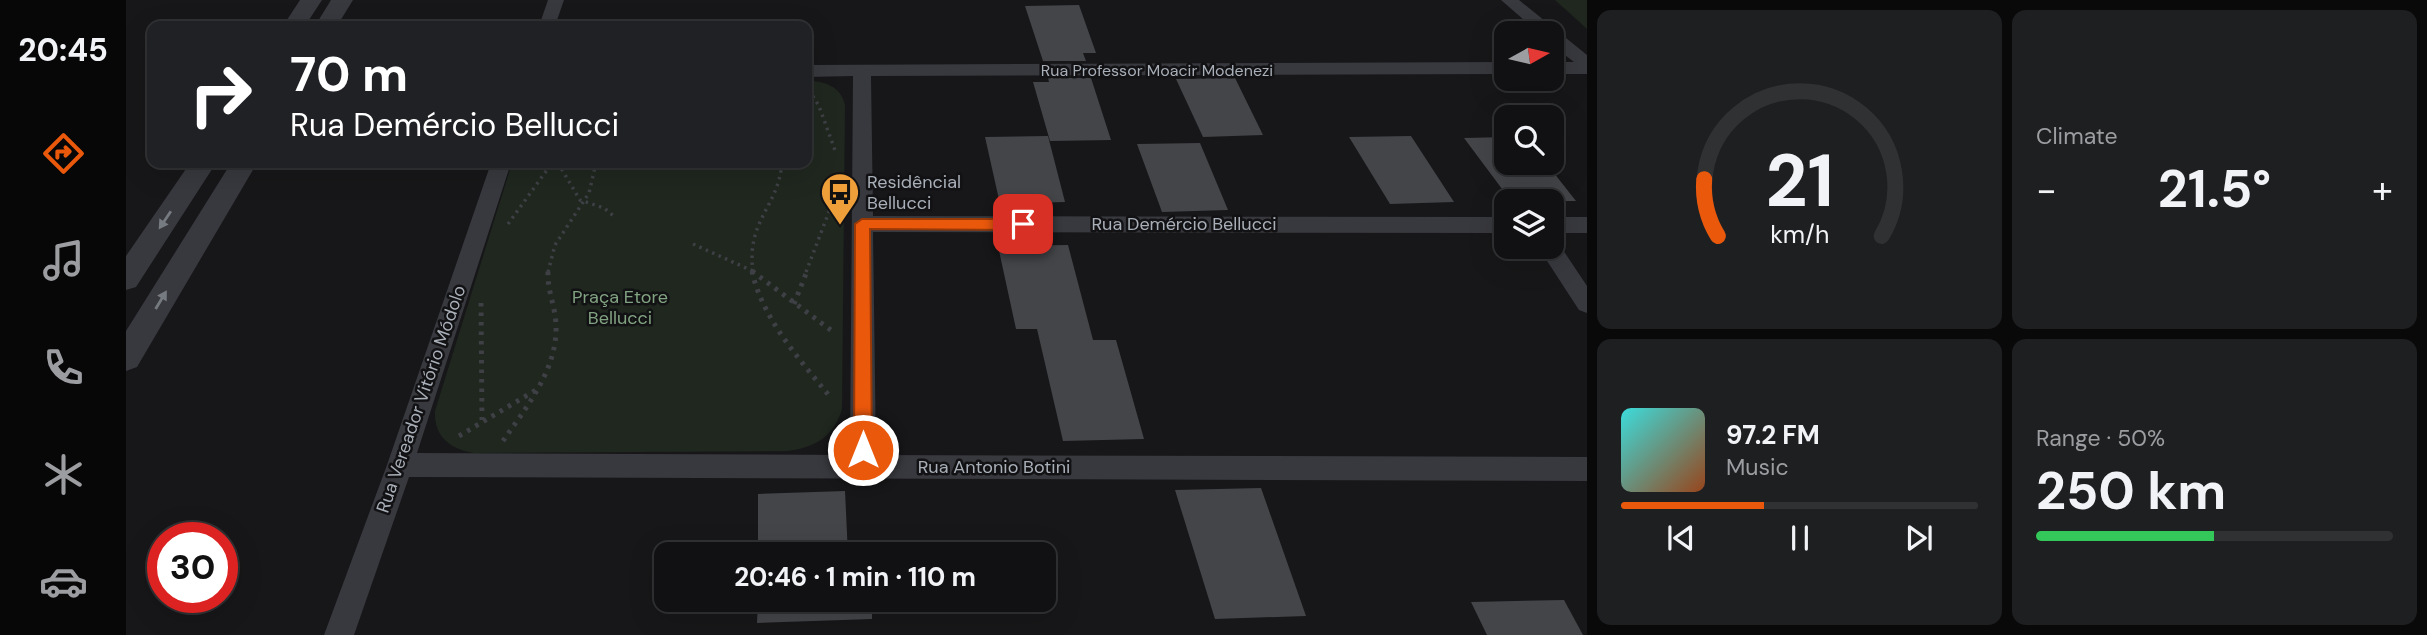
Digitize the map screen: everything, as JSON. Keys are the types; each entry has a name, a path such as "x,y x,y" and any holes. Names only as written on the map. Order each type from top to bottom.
{"street":[{"path":"297,21 311,0"},
{"path":"329,21 342,0"},
{"path":"549,21 556,0"},
{"path":"1509,0 1535,21"},
{"path":"1564,46 1587,66"},
{"path":"1564,67 1587,66"},
{"name":"Rua Professor Moacir Modenezi","path":"812,71 1494,68"},
{"path":"862,71 863,466"},
{"path":"126,279 200,168"},
{"path":"126,358 241,168"},
{"name":"Rua Vereador Vitório Módolo","path":"339,635 400,465 499,168"},
{"name":"Rua Demércio Bellucci","path":"862,224 1494,225"},
{"path":"1564,225 1587,225"},
{"path":"1557,259 1587,304"},
{"name":"Rua Antonio Botini","path":"400,465 1587,470"}],"path":[{"path":"812,94 819,106 835,152"},
{"path":"500,232 518,213 532,188 548,168"},
{"path":"561,168 580,200 604,208 615,217"},
{"path":"503,442 546,376 554,352 556,324 547,278 550,256 586,204 596,168"},
{"path":"781,168 778,187 749,247 749,268 777,326 797,357 831,398"},
{"path":"794,304 835,196"},
{"path":"693,244 749,268 832,331"},
{"path":"481,295 484,368 482,420"},
{"path":"459,436 537,390"}],"green space":[{"path":"1555,0 1587,0 1587,29"},
{"name":"Praça Etore Bellucci","path":"812,81 831,86 840,93 845,105 842,409 834,427 822,439 806,447 787,451 474,453 451,445 445,440 437,428 435,411 510,168 812,168"}],"building":[{"path":"1079,5 1096,53 1083,53 1086,61 1043,61 1025,6"},
{"path":"1048,78 1091,78 1111,140 1050,141 1033,82 1049,82"},
{"path":"1235,78 1263,135 1203,137 1176,79"},
{"path":"1048,136 1065,202 1000,204 985,137"},
{"path":"1411,136 1454,202 1390,204 1349,137"},
{"path":"1494,137 1494,175 1555,175 1576,201 1564,201 1564,189 1502,189 1464,138"},
{"path":"1200,143 1228,210 1162,212 1137,144"},
{"path":"1068,245 1093,340 1116,340 1144,439 1063,441 1037,329 1016,329 998,246"},
{"path":"1261,488 1306,616 1215,619 1175,490"},
{"path":"845,491 847,542 758,542 758,494"},
{"path":"1564,600 1583,635 1487,635 1471,602"},
{"path":"757,612 872,612 872,619 757,623"}],"place":[{"name":"Residêncial Bellucci","path":"840,226"}],"route":[{"path":"863,450 862,224 1023,224"}]}
